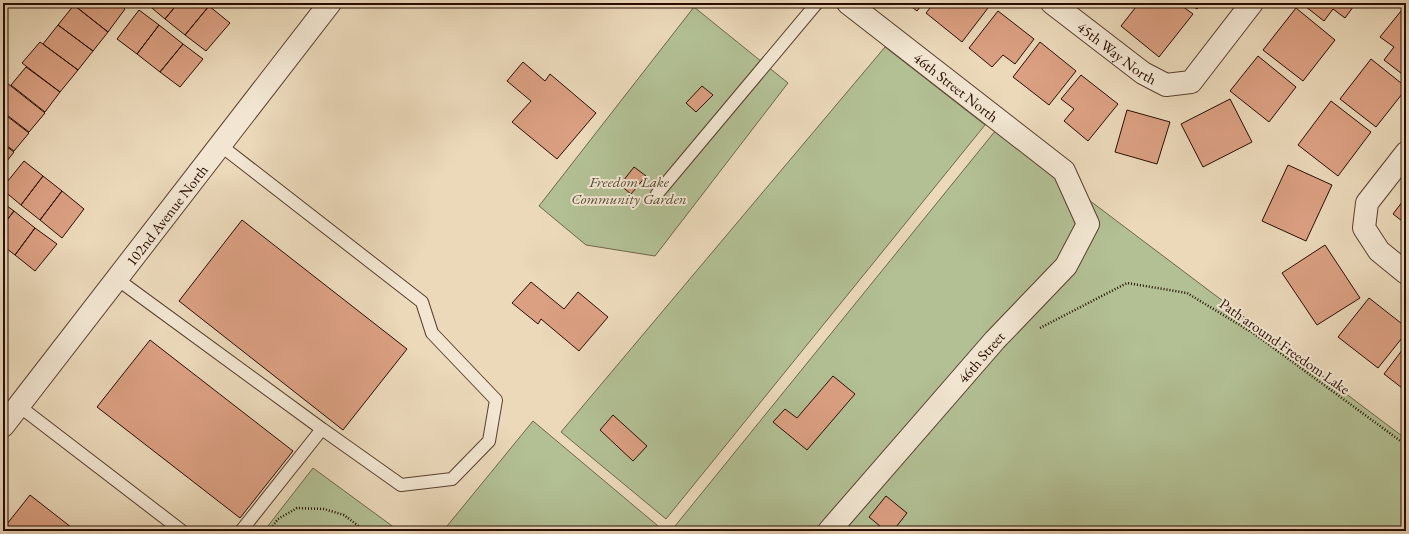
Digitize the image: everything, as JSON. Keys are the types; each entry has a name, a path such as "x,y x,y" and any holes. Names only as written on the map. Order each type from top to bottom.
{"street":[{"name":"102nd Avenue North","path":"3,426 330,3"},
{"name":"46th Street North","path":"848,3 1064,171"},
{"name":"45th Way North","path":"1052,3 1143,73 1166,85 1191,82 1252,3"},
{"path":"1406,153 1367,203 1364,228 1379,251 1406,273"},
{"name":"46th Street","path":"829,531 995,340 1066,266 1088,224 1064,171"}],"lane":[{"path":"657,194 817,3"},
{"path":"117,279 401,485 452,479 489,441 496,400 432,333 422,302 220,145"},
{"path":"19,406 182,531"},
{"path":"241,531 322,429"}],"path":[{"name":"Path around Freedom Lake","path":"1035,330 1127,283 1187,293 1253,333 1406,445"},
{"path":"269,531 278,519 297,508 324,508 344,515 365,531"}],"green space":[{"name":"Freedom Lake Community Garden","path":"694,7 788,83 655,256 586,245 539,206"},
{"path":"885,47 985,125 666,519 561,432"},
{"path":"996,130 1406,439 1406,531 671,531"},
{"path":"533,421 664,531 443,531"},
{"path":"313,468 399,531 264,531"}],"building":[{"path":"71,3 118,3 125,9 108,32"},
{"path":"146,3 178,3 165,19"},
{"path":"178,3 205,3 209,6 185,35 165,19"},
{"path":"907,3 923,3 917,11"},
{"path":"934,3 991,4 962,42 926,13"},
{"path":"1139,3 1178,3 1193,14 1159,57 1121,26"},
{"path":"1189,3 1202,3 1197,9"},
{"path":"1301,3 1356,3 1345,18 1333,9 1324,21"},
{"path":"74,5 108,32 93,51 58,25"},
{"path":"209,6 230,23 206,51 185,35"},
{"path":"1296,8 1335,40 1303,81 1263,50"},
{"path":"139,10 159,25 137,54 117,39"},
{"path":"998,11 1034,39 1015,64 1003,55 992,67 969,48"},
{"path":"1401,11 1406,15 1406,77 1384,60 1394,47 1380,37"},
{"path":"58,25 93,51 78,70 43,44"},
{"path":"159,25 183,44 160,72 137,54"},
{"path":"40,42 78,70 60,92 22,63"},
{"path":"1040,42 1076,71 1049,105 1013,77"},
{"path":"183,44 203,59 180,87 160,72"},
{"path":"1258,56 1296,87 1269,122 1230,91"},
{"path":"1371,59 1406,87 1376,127 1340,99"},
{"path":"523,62 545,81 550,74 596,113 557,159 512,122 531,101 507,81"},
{"path":"26,67 60,92 45,112 11,85"},
{"path":"1081,75 1118,104 1088,141 1064,121 1074,109 1061,99"},
{"path":"7,83 45,113 29,132 3,112 3,89"},
{"path":"702,86 713,95 696,112 686,103"},
{"path":"1230,99 1252,142 1203,167 1181,124"},
{"path":"1331,101 1371,132 1338,176 1298,145"},
{"path":"1127,110 1170,122 1157,164 1115,152"},
{"path":"3,113 29,133 14,151 3,143"},
{"path":"3,144 14,152 3,166"},
{"path":"24,161 43,176 21,205 3,190 3,187"},
{"path":"1288,165 1332,185 1306,241 1262,221"},
{"path":"634,167 646,176 631,194 620,185"},
{"path":"43,176 62,191 40,220 21,205"},
{"path":"62,191 84,209 62,238 40,220"},
{"path":"1406,197 1406,224 1393,214"},
{"path":"3,203 14,211 3,225"},
{"path":"14,211 35,228 15,255 3,246 3,225"},
{"path":"242,220 407,349 343,430 179,301"},
{"path":"35,228 57,244 35,271 15,255"},
{"path":"1325,245 1360,298 1317,325 1282,273"},
{"path":"531,282 564,309 578,292 608,317 579,351 541,319 538,324 512,303"},
{"path":"1369,298 1406,327 1406,333 1378,368 1338,337"},
{"path":"150,340 293,451 240,518 97,407"},
{"path":"1406,345 1406,391 1384,374"},
{"path":"833,376 855,394 807,450 773,422 785,409 797,418"},
{"path":"613,415 647,446 633,461 600,430"},
{"path":"30,495 76,531 3,531 3,529"},
{"path":"886,496 907,513 893,531 886,531 869,517"}]}
